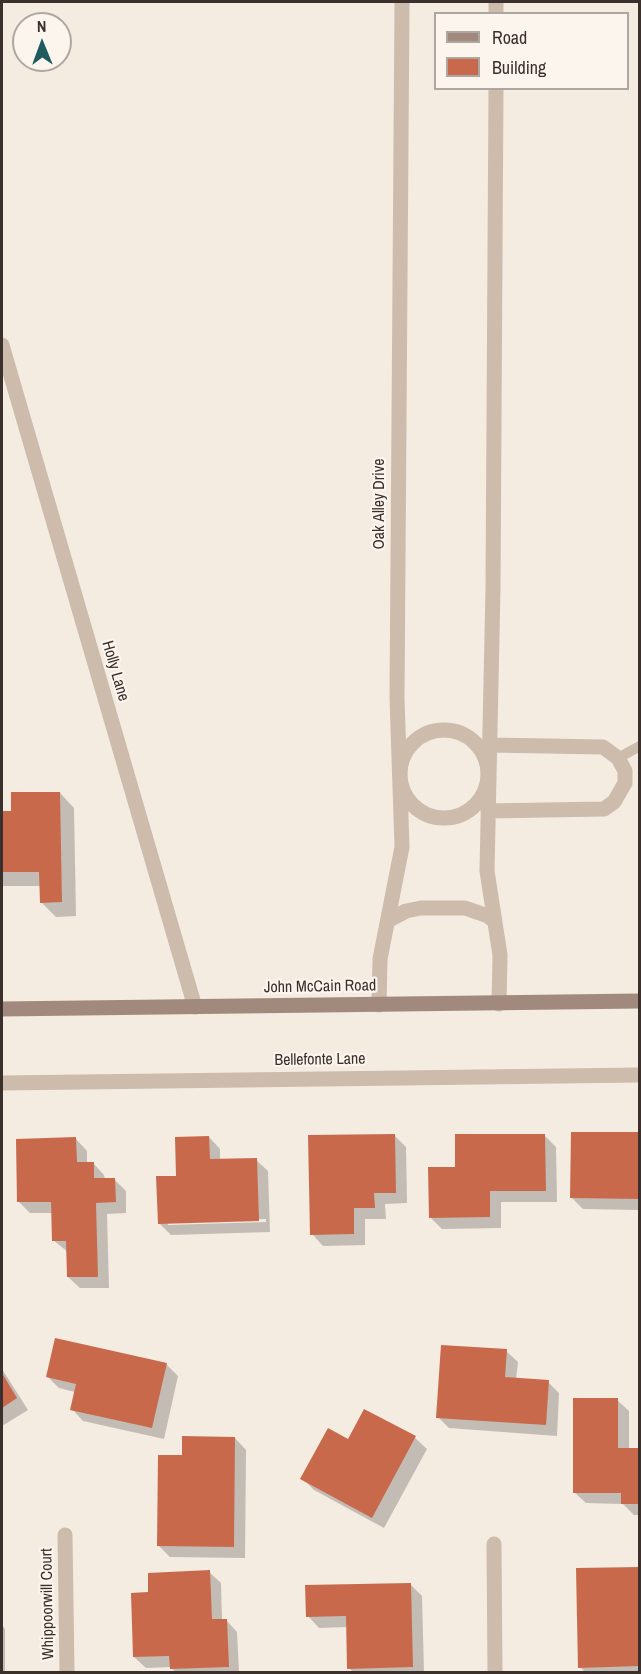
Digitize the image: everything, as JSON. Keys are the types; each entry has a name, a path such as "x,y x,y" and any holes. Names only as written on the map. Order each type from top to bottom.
{"main road":[{"name":"John McCain Road","path":"2,1009 639,1001"}],"street":[{"name":"Oak Alley Drive","path":"379,1005 380,959 402,847 397,686 402,2"},
{"path":"496,90 493,588 488,871 500,955 499,1004"},
{"name":"Holly Lane","path":"2,345 195,1007"},
{"path":"438,730 453,730 467,735 478,745 486,758 489,773 484,793 470,810 457,817 442,819 428,815 411,803 400,784 399,770 408,749 424,734 438,730"},
{"path":"488,811 604,809 621,794 625,783 625,771 618,758 603,747 489,745"},
{"path":"389,920 406,911 421,908 465,908 478,911 494,921"},
{"name":"Bellefonte Lane","path":"2,1083 639,1075"},
{"name":"Whippoorwill Court","path":"65,1535 67,1672"},
{"path":"494,1544 495,1672"}],"lane":[{"path":"618,758 639,746"}],"building":[{"path":"11,792 60,792 62,902 40,903 39,872 2,872 2,811 11,811"},
{"path":"571,1132 640,1132 640,1199 570,1198"},
{"path":"395,1134 396,1193 374,1193 375,1208 354,1208 354,1234 310,1235 308,1135"},
{"path":"455,1134 545,1134 546,1191 490,1191 490,1217 429,1218 428,1167 455,1167"},
{"path":"209,1136 210,1159 257,1158 259,1221 158,1224 156,1176 176,1176 175,1137"},
{"path":"76,1137 77,1162 94,1162 94,1178 115,1178 116,1202 96,1203 98,1277 67,1277 66,1241 52,1241 51,1202 17,1202 16,1139"},
{"path":"55,1338 167,1363 152,1428 70,1410 76,1384 46,1377"},
{"path":"441,1345 507,1349 505,1377 549,1380 546,1425 436,1418"},
{"path":"2,1373 17,1398 2,1408"},
{"path":"573,1398 618,1398 618,1448 640,1448 640,1504 621,1504 621,1493 573,1493"},
{"path":"364,1409 416,1436 372,1518 300,1479 328,1428 348,1439"},
{"path":"182,1436 235,1437 234,1547 157,1546 158,1455 182,1455"},
{"path":"640,1567 640,1666 578,1668 576,1568"},
{"path":"210,1570 212,1619 227,1619 229,1667 170,1669 169,1656 133,1657 131,1593 148,1592 148,1573"},
{"path":"411,1583 413,1667 347,1669 346,1616 306,1617 305,1585"}]}
